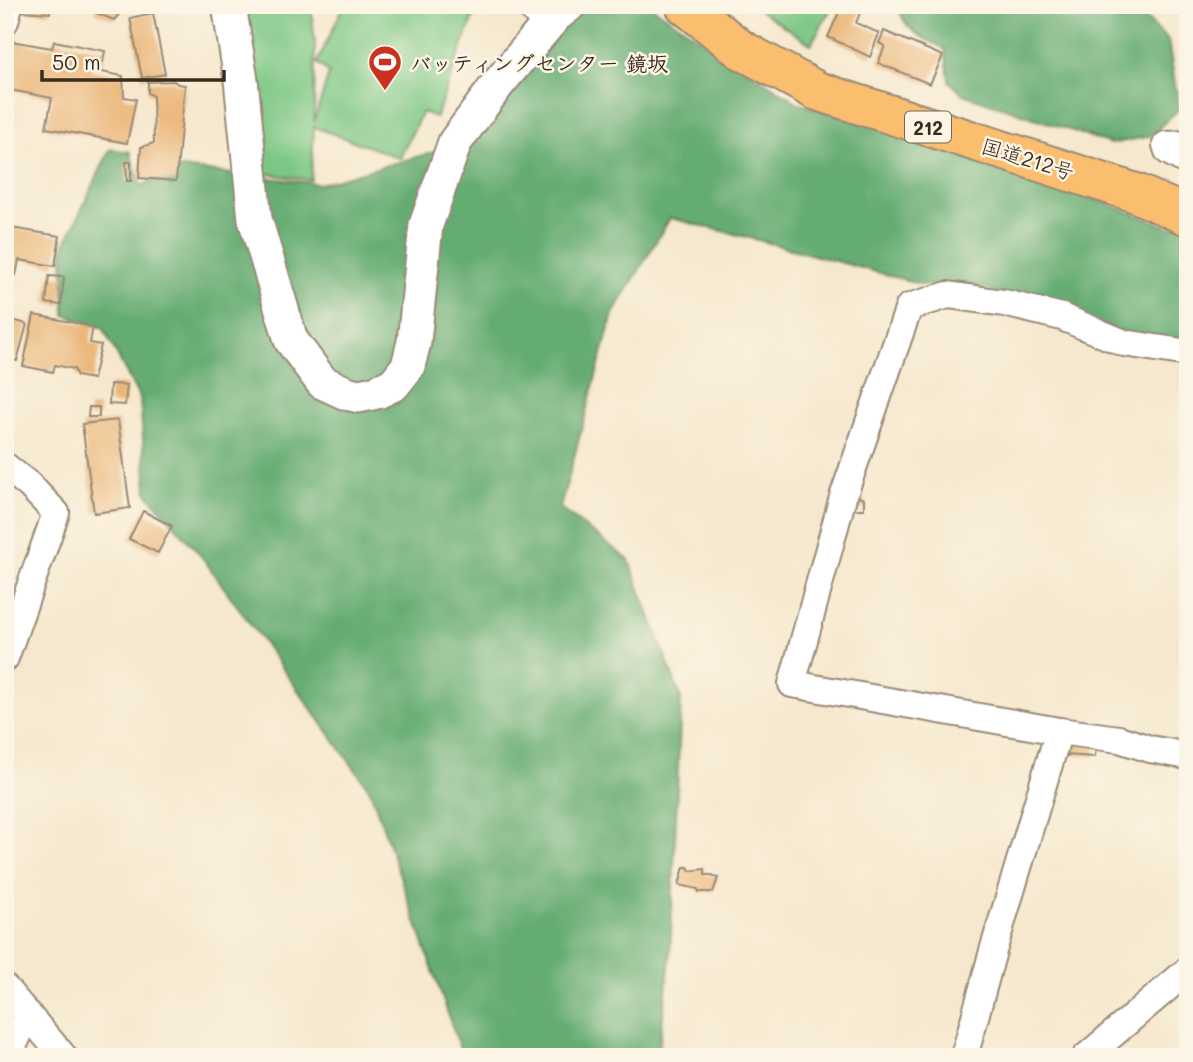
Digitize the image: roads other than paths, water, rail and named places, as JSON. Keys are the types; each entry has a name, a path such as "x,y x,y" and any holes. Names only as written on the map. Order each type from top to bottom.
{"highway":[{"name":"国道212号","path":"685,5 740,49 817,91 1124,189 1188,216"}],"street":[{"path":"5,21 9,5"},
{"path":"229,5 241,80 255,219 291,340 322,382 346,394 359,396 394,384 408,366 414,342 426,225 455,142 549,12"},
{"path":"1188,144 1166,145 1168,151 1188,162"},
{"path":"1188,354 1124,343 1062,317 1004,303 948,295 909,307 843,497 792,684 1119,739 1150,749 1188,756"},
{"path":"5,466 29,485 56,513 5,659"},
{"path":"964,1057 1059,731"},
{"path":"1086,1057 1188,970"},
{"path":"5,988 64,1057"},
{"path":"8,1057 28,1014"}],"place":[{"name":"バッティングセンター 鏡坂","path":"385,92"}]}
